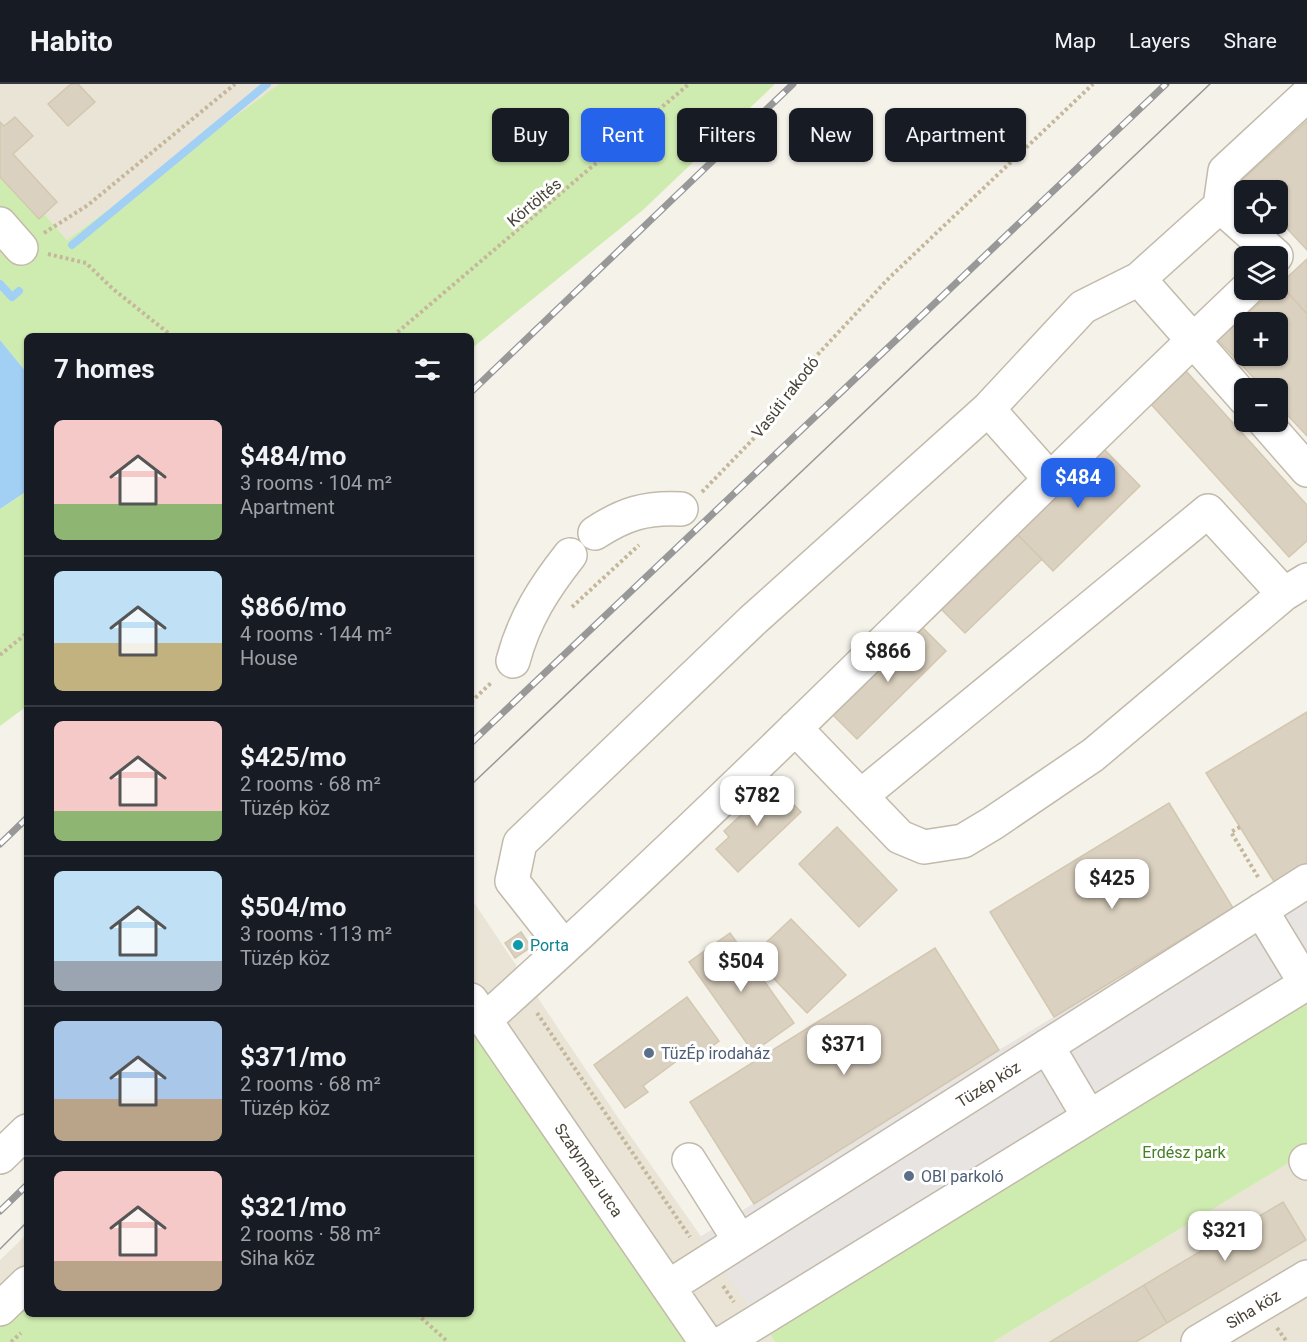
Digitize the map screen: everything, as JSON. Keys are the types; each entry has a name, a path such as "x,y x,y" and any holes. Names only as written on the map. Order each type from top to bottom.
{"street":[{"path":"564,947 512,881 520,843 753,620 988,409 1083,307 1139,279 1220,206 1225,171 1307,95"},
{"path":"1220,206 1265,246"},
{"path":"1139,279 1234,387"},
{"path":"479,1009 520,988 564,947 795,728 1049,478 1235,300"},
{"path":"988,409 1049,478"},
{"path":"1274,432 1307,470"},
{"path":"595,533 616,521 653,507 681,509"},
{"path":"795,728 900,837 924,847 963,841 1093,755 1295,587 1208,511 861,796"},
{"path":"513,661 520,632 535,603 570,555"},
{"name":"Tüzép köz","path":"668,1287 1307,881"},
{"path":"737,1334 1306,984 1267,906"},
{"name":"Szatymazi utca","path":"479,1009 706,1342"},
{"path":"1047,1046 1089,1117"},
{"path":"0,1157 24,1134"},
{"path":"689,1160 740,1241"},
{"name":"Siha köz","path":"1198,1342 1307,1277"},
{"path":"0,1309 24,1286"}],"path":[{"path":"10,236 88,205 235,84"},
{"name":"Körtöltés","path":"397,333 689,84"},
{"name":"Vasúti rakodó","path":"681,509 715,480 760,432 807,366 889,278 1093,84"},
{"path":"10,236 86,263 113,289 168,333"},
{"path":"564,614 641,544"},
{"path":"0,655 24,635"},
{"path":"474,699 513,661"},
{"path":"1240,827 1231,832 1267,906"},
{"path":"520,988 707,1262 737,1334"},
{"path":"420,1317 448,1342"}],"shaded area":[{"path":"0,84 279,84 67,240 0,163"},
{"path":"1307,864 1307,1002 767,1330 700,1237 999,1050"},
{"path":"474,902 627,1131 775,1342 0,1342 0,1260 24,1237 24,1317 474,1317"},
{"path":"1307,1152 1307,1342 993,1342"}],"green space":[{"path":"279,84 775,84 750,108 677,108 677,162 693,162 643,210 474,347 474,333 24,333 24,369 0,340 0,163 67,240"},
{"path":"24,493 24,708 0,726 0,509"},
{"name":"Erdész park","path":"1307,1002 1307,1152 993,1342 775,1342 767,1330"},
{"path":"474,1004 706,1342 0,1342 0,1324 24,1299 24,1317 474,1317"}],"water":[{"path":"0,340 24,369 24,493 0,509"}],"building":[{"path":"71,84 78,84 95,102 68,126 48,104"},
{"path":"15,117 33,136 13,154 57,202 39,219 0,177 0,122 4,126"},
{"path":"1307,121 1307,250 1288,230 1288,180 1242,180"},
{"path":"1307,259 1307,314 1288,293 1288,277"},
{"path":"1288,293 1307,314 1307,436 1288,416 1288,378 1254,378 1242,366 1288,366 1288,312 1249,312 1263,300 1288,300"},
{"path":"1234,326 1234,357 1218,340"},
{"path":"1186,371 1234,424 1234,432 1241,432 1307,505 1307,541 1289,557 1150,403"},
{"path":"1102,447 1140,486 1053,571 1015,532"},
{"path":"1015,532 1042,559 965,633 938,606"},
{"path":"921,626 946,651 857,739 831,713"},
{"path":"1307,712 1307,864 1275,883 1206,773"},
{"path":"774,784 801,812 738,872 716,849 729,837 724,831"},
{"path":"1169,803 1233,908 1054,1017 990,912"},
{"path":"837,827 897,890 859,927 799,864"},
{"path":"791,919 846,975 807,1013 752,956"},
{"name":"Porta","path":"521,932 531,947 515,958 505,943"},
{"path":"730,933 794,1023 753,1052 689,962"},
{"path":"935,948 999,1050 754,1204 690,1102"},
{"name":"TüzÉp irodaház","path":"687,997 719,1041 698,1057 693,1049 643,1086 648,1092 625,1108 594,1065"},
{"path":"1283,1202 1306,1240 1167,1323 1144,1285"},
{"path":"1144,1285 1167,1323 1136,1342 1050,1342"}],"waterway":[{"path":"72,245 267,84"},
{"path":"0,284 12,297 19,291"}],"tram line":[{"path":"474,782 1210,84"},
{"path":"0,1249 24,1225"}],"railway":[{"path":"474,389 793,84"},
{"path":"474,740 1166,84"},
{"path":"0,844 24,821"},
{"path":"0,1211 24,1188"}],"place":[{"name":"Porta","path":"518,945"},
{"name":"TüzÉp irodaház","path":"649,1053"},
{"name":"OBI parkoló","path":"909,1176"}]}
